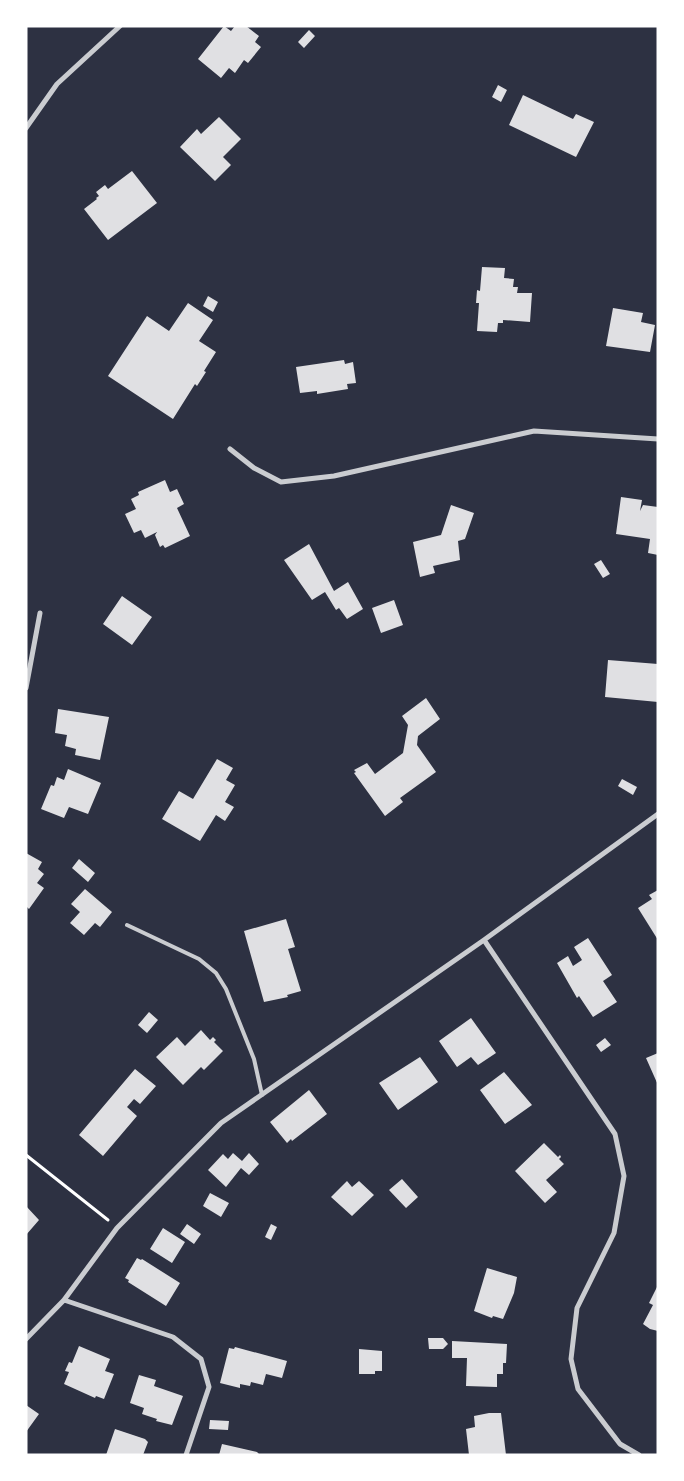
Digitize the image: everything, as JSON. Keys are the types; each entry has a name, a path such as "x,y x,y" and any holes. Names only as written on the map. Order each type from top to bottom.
{"street":[{"path":"26,128 57,84 120,26"},
{"path":"230,449 254,468 281,482 334,476 534,431 658,439"},
{"path":"26,688 40,613"},
{"path":"26,1339 64,1300 116,1228 221,1123 484,940 658,814"},
{"path":"484,940 616,1134 624,1176 614,1233 577,1308 571,1359 578,1389 620,1444 639,1455"},
{"path":"64,1300 173,1337 201,1360 209,1387 186,1455"}],"lane":[{"path":"128,925 199,959 216,973 226,989 254,1059 262,1095"}],"path":[{"path":"26,1155 116,1228"}],"building":[{"path":"224,26 231,31 235,26 246,26 259,36 255,42 261,47 248,63 244,60 235,73 229,68 221,78 198,59"},
{"path":"309,30 315,36 304,48 298,42"},
{"path":"498,85 507,90 501,102 492,97"},
{"path":"523,95 573,119 576,114 594,122 576,157 509,125"},
{"path":"219,117 241,139 223,157 231,165 215,181 180,147 197,129 201,134"},
{"path":"132,171 157,203 108,240 84,209 97,199 99,196 96,192 105,185 108,189"},
{"path":"482,267 505,268 504,278 514,279 513,287 518,287 517,293 532,293 530,322 503,320 503,323 498,323 497,332 477,331 479,303 476,303 477,290 480,291"},
{"path":"208,296 218,302 213,312 203,306"},
{"path":"188,303 213,320 199,341 216,352 204,371 206,372 197,386 195,384 173,419 108,376 147,316 169,331"},
{"path":"613,308 643,313 641,322 655,325 650,352 606,346"},
{"path":"344,360 345,364 353,362 356,383 347,384 348,389 317,394 317,391 300,393 296,367"},
{"path":"165,480 170,492 177,489 184,504 177,508 190,536 165,548 163,545 160,547 155,535 157,532 145,538 141,530 134,533 125,514 136,509 131,499 139,495 138,492"},
{"path":"621,497 642,500 640,511 643,505 658,507 658,555 648,553 650,539 616,534"},
{"path":"451,505 474,513 465,539 458,541 460,560 433,566 435,573 420,577 413,542 441,535"},
{"path":"309,544 334,591 348,582 363,609 347,619 339,608 336,610 325,592 312,600 284,560"},
{"path":"601,560 610,574 603,578 594,564"},
{"path":"122,596 152,617 132,645 103,624"},
{"path":"394,600 403,625 381,633 372,608"},
{"path":"608,660 658,664 658,702 605,697"},
{"path":"426,698 440,719 418,736 417,745 436,772 400,798 403,802 385,816 354,773 356,772 354,770 367,763 375,774 403,753 408,725 402,716"},
{"path":"58,709 109,717 100,760 75,755 76,749 65,746 67,735 55,733"},
{"path":"217,759 233,768 226,780 235,785 225,802 234,807 225,821 216,815 200,841 162,819 179,791 193,799"},
{"path":"68,769 101,783 88,814 69,807 64,818 41,809 51,785 54,786 57,777 64,780"},
{"path":"622,779 637,787 633,795 618,786"},
{"path":"26,853 42,862 38,869 44,874 37,883 44,888 29,909 26,906"},
{"path":"79,859 95,873 88,882 72,868"},
{"path":"85,889 112,912 100,927 95,923 84,935 70,923 80,912 71,904"},
{"path":"658,890 658,940 638,908 652,899 649,895"},
{"path":"286,919 295,947 288,949 301,991 287,995 288,997 264,1002 244,931"},
{"path":"588,938 612,975 603,981 617,1002 593,1017 579,996 577,998 557,963 568,956 573,966 582,960 574,947"},
{"path":"149,1012 158,1020 147,1033 138,1025"},
{"path":"471,1018 496,1053 478,1065 471,1057 457,1067 439,1041"},
{"path":"201,1030 210,1040 213,1037 216,1040 214,1042 223,1051 204,1070 201,1067 183,1085 156,1057 177,1037 185,1046"},
{"path":"605,1038 611,1045 601,1052 596,1045"},
{"path":"658,1053 658,1085 646,1058"},
{"path":"420,1057 438,1082 398,1110 379,1083"},
{"path":"135,1069 156,1086 140,1104 134,1099 127,1107 137,1116 103,1156 79,1135"},
{"path":"504,1072 532,1105 505,1124 480,1090"},
{"path":"309,1090 327,1114 287,1143 270,1122"},
{"path":"544,1143 558,1157 560,1155 559,1159 564,1164 546,1180 557,1192 545,1203 515,1171"},
{"path":"233,1153 242,1161 249,1153 259,1164 249,1175 241,1168 226,1187 208,1170 223,1154 228,1159"},
{"path":"402,1179 418,1197 406,1208 389,1190"},
{"path":"347,1181 352,1187 359,1181 374,1195 352,1216 331,1197"},
{"path":"210,1193 229,1203 221,1217 203,1206"},
{"path":"26,1206 39,1220 26,1235"},
{"path":"187,1224 201,1234 194,1244 180,1234"},
{"path":"271,1224 277,1227 271,1240 265,1237"},
{"path":"163,1228 185,1242 172,1263 150,1249"},
{"path":"137,1258 142,1259 180,1283 166,1306 128,1282 129,1280 125,1278"},
{"path":"487,1268 517,1277 514,1293 503,1319 493,1316 492,1318 474,1311"},
{"path":"658,1285 658,1331 650,1329 643,1324 653,1305 649,1303"},
{"path":"428,1338 443,1338 448,1344 443,1349 429,1349"},
{"path":"452,1341 507,1344 506,1363 503,1363 503,1374 497,1374 497,1387 466,1386 467,1358 452,1358"},
{"path":"79,1346 110,1359 105,1371 114,1374 104,1399 96,1396 95,1398 64,1384 69,1372 65,1371 69,1362 72,1363"},
{"path":"235,1347 287,1361 282,1378 266,1374 263,1385 251,1382 250,1386 240,1384 240,1388 220,1383 229,1348 234,1349"},
{"path":"359,1349 382,1351 382,1371 375,1371 375,1374 359,1374"},
{"path":"139,1375 156,1380 154,1386 183,1396 172,1425 156,1421 157,1419 142,1414 144,1408 130,1403"},
{"path":"26,1405 39,1414 26,1432"},
{"path":"501,1413 506,1455 469,1455 466,1429 475,1427 474,1416"},
{"path":"210,1420 229,1421 228,1430 209,1429"},
{"path":"115,1429 145,1439 148,1442 143,1455 106,1455"},
{"path":"222,1444 257,1452 260,1455 219,1455"}]}
